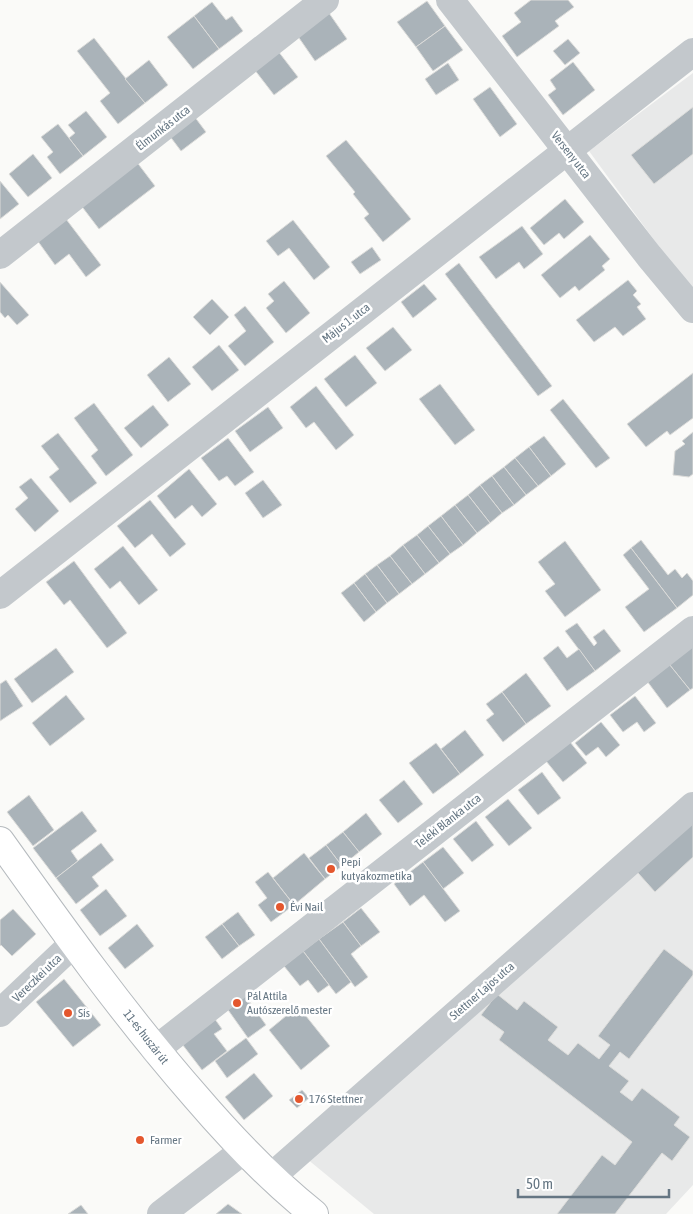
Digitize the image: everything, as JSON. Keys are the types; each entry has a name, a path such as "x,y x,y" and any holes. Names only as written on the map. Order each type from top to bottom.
{"main road":[{"name":"11-es huszár út","path":"0,841 155,1050 244,1150 271,1177 314,1214"}],"street":[{"name":"Élmunkás utca","path":"0,255 325,0"},
{"name":"Verseny utca","path":"450,0 649,256 693,309"},
{"name":"Május 1. utca","path":"0,595 693,52"},
{"name":"Teleki Blanka utca","path":"155,1050 693,630"},
{"name":"Stettner Lajos utca","path":"271,1177 693,806"},
{"name":"Vereczkei utca","path":"0,1013 74,943"},
{"path":"161,1214 244,1150"}],"shaded area":[{"path":"693,73 693,293 589,151"},
{"path":"693,797 693,1185 666,1214 374,1214 295,1149"}],"building":[{"path":"531,0 568,0 574,7 555,21 559,26 517,57 502,36 521,22 514,13"},
{"path":"427,1 445,26 416,47 397,22"},
{"path":"212,2 226,20 232,16 243,31 219,49 194,16"},
{"path":"329,13 347,39 315,61 297,35"},
{"path":"194,16 219,49 193,69 167,37"},
{"path":"445,26 463,50 433,71 416,47"},
{"path":"94,38 145,103 118,124 100,101 110,93 77,51"},
{"path":"568,39 580,53 565,65 553,51"},
{"path":"278,51 298,77 274,95 254,69"},
{"path":"149,60 168,85 145,103 125,79"},
{"path":"573,62 595,90 563,115 548,95 556,89 550,80"},
{"path":"448,63 459,80 436,95 425,79"},
{"path":"490,87 517,124 500,137 473,99"},
{"path":"693,107 693,154 654,184 631,155"},
{"path":"86,111 107,137 83,156 69,138 75,133 68,125"},
{"path":"194,116 206,132 181,151 169,135"},
{"path":"58,124 83,156 60,174 47,157 53,152 41,137"},
{"path":"346,140 411,219 383,242 364,218 369,214 353,194 355,192 326,156"},
{"path":"33,154 52,178 28,197 9,174"},
{"path":"136,161 155,186 99,229 80,204"},
{"path":"0,181 19,204 0,219"},
{"path":"565,199 584,222 564,239 559,233 544,245 530,228"},
{"path":"66,219 101,265 86,277 69,254 55,265 37,240"},
{"path":"293,220 330,267 314,280 289,248 278,256 266,241"},
{"path":"522,226 543,254 524,269 519,262 496,279 479,257"},
{"path":"590,235 610,259 602,266 605,270 579,291 575,286 560,298 541,275"},
{"path":"372,247 381,260 360,274 351,262"},
{"path":"459,263 552,386 538,396 445,274"},
{"path":"628,280 637,291 633,295 641,304 637,307 646,319 623,336 615,327 594,342 576,320"},
{"path":"284,281 310,313 286,333 266,308 274,301 268,294"},
{"path":"0,282 29,315 17,325 8,315 5,318 0,312"},
{"path":"424,284 437,299 413,318 401,302"},
{"path":"212,299 229,317 210,335 193,317"},
{"path":"245,306 274,342 245,366 228,346 246,331 234,315"},
{"path":"393,327 412,350 385,371 366,348"},
{"path":"219,345 239,370 212,391 192,367"},
{"path":"355,355 377,383 346,407 324,379"},
{"path":"169,357 191,384 168,402 147,375"},
{"path":"693,373 693,418 670,435 667,431 646,447 627,424"},
{"path":"440,384 475,430 455,445 419,399"},
{"path":"316,386 354,435 336,450 314,422 306,428 290,407"},
{"path":"563,399 610,458 596,468 550,410"},
{"path":"94,403 133,455 106,476 91,456 98,450 74,418"},
{"path":"153,405 169,425 141,448 124,428"},
{"path":"268,407 283,428 250,452 235,431"},
{"path":"693,432 693,474 689,477 673,475 675,451 685,444 682,441"},
{"path":"58,433 97,483 70,503 49,477 59,469 41,446"},
{"path":"544,436 566,464 551,476 529,447"},
{"path":"228,438 254,472 235,486 227,476 219,481 201,458"},
{"path":"529,447 551,476 538,486 515,458"},
{"path":"515,458 538,486 526,495 504,467"},
{"path":"504,467 526,495 514,505 492,476"},
{"path":"189,469 217,504 202,517 192,505 175,519 157,496"},
{"path":"492,476 514,505 502,513 480,485"},
{"path":"31,478 59,511 35,532 15,509 28,498 19,487"},
{"path":"263,480 282,505 263,518 245,493"},
{"path":"480,485 502,513 490,523 468,495"},
{"path":"468,495 490,523 477,533 455,505"},
{"path":"150,500 186,544 170,557 152,534 135,548 117,526"},
{"path":"455,505 477,533 463,545 441,516"},
{"path":"441,516 463,545 450,554 428,526"},
{"path":"428,526 450,554 439,563 417,535"},
{"path":"417,535 439,563 425,574 403,545"},
{"path":"641,540 668,575 675,569 682,578 687,573 693,581 693,595 677,608 631,548"},
{"path":"565,541 601,590 565,617 545,591 555,584 538,562"},
{"path":"403,545 425,574 412,584 390,556"},
{"path":"123,546 158,590 139,605 120,581 110,589 94,569"},
{"path":"631,548 677,608 644,632 625,607 649,589 623,555"},
{"path":"390,556 412,584 399,594 377,565"},
{"path":"74,561 127,633 107,648 70,600 64,605 46,582"},
{"path":"377,565 399,594 387,603 365,574"},
{"path":"365,574 387,603 376,612 354,583"},
{"path":"354,583 376,612 364,622 341,593"},
{"path":"577,623 594,646 597,643 593,637 604,629 621,651 595,671 565,631"},
{"path":"693,645 693,688 690,690 669,664"},
{"path":"558,646 567,658 579,649 595,671 567,691 543,658"},
{"path":"56,648 74,672 32,703 14,679"},
{"path":"669,664 690,690 667,708 647,681"},
{"path":"526,673 551,706 526,724 502,692"},
{"path":"6,680 23,706 0,721 0,684"},
{"path":"502,692 526,724 503,742 486,720 494,714 486,704"},
{"path":"66,695 85,719 50,746 32,723"},
{"path":"635,696 656,723 644,732 637,722 623,732 610,715"},
{"path":"601,722 620,745 606,757 598,747 586,756 575,743"},
{"path":"465,730 484,755 460,774 441,749"},
{"path":"570,742 587,763 563,782 546,761"},
{"path":"436,743 460,774 433,794 409,763"},
{"path":"542,772 561,798 538,815 518,790"},
{"path":"404,780 423,804 398,823 379,800"},
{"path":"29,795 54,830 33,846 7,812"},
{"path":"508,799 532,828 509,846 485,817"},
{"path":"693,807 693,857 655,892 630,864"},
{"path":"82,811 97,831 71,851 78,861 56,878 33,848"},
{"path":"366,813 382,834 359,852 343,832"},
{"path":"476,821 494,845 472,862 453,839"},
{"path":"343,832 359,852 342,866 326,845"},
{"path":"101,843 114,860 92,877 99,886 76,904 56,878"},
{"path":"326,845 342,866 325,879 309,858"},
{"path":"443,847 464,873 443,889 423,862"},
{"path":"304,853 325,879 294,905 273,878"},
{"path":"423,862 460,911 445,922 424,895 410,906 394,884"},
{"path":"268,872 294,905 271,922 258,905 267,898 255,882"},
{"path":"106,889 127,916 100,936 80,910"},
{"path":"361,908 380,932 361,946 343,922"},
{"path":"13,909 36,934 12,956 0,946 0,920"},
{"path":"238,912 255,935 239,946 222,924"},
{"path":"343,922 361,946 351,954 368,977 355,987 319,939"},
{"path":"137,924 154,946 125,969 108,948"},
{"path":"222,924 239,946 222,959 205,937"},
{"path":"319,939 351,982 336,994 303,951"},
{"path":"664,949 693,971 693,975 629,1059 620,1052 609,1066 629,1081 620,1092 632,1101 642,1088 680,1117 674,1125 690,1137 672,1161 662,1153 615,1214 557,1214 602,1155 615,1165 632,1142 499,1040 504,1032 481,1015 497,994 517,1010 524,1001 558,1027 548,1040 568,1055 578,1043 599,1059 610,1045 598,1036"},
{"path":"303,951 329,985 318,993 308,980 300,986 284,966"},
{"name":"Sis","path":"64,979 101,1025 73,1047 36,1002"},
{"path":"244,994 266,1025 248,1038 226,1007"},
{"path":"298,1006 330,1046 301,1070 269,1030"},
{"path":"212,1015 222,1029 214,1034 227,1051 202,1070 179,1040"},
{"path":"246,1038 258,1054 227,1078 215,1061"},
{"path":"254,1073 273,1096 244,1120 225,1097"},
{"name":"176 Stettner","path":"302,1090 309,1098 297,1108 289,1100"},
{"path":"228,1204 242,1214 216,1214"},
{"path":"81,1205 88,1214 68,1214"}],"place":[{"name":"Pepi kutyakozmetika","path":"331,869"},
{"name":"Évi Nail","path":"280,907"},
{"name":"Pál Attila Autószerelő mester","path":"237,1003"},
{"name":"Sis","path":"68,1013"},
{"name":"176 Stettner","path":"299,1099"},
{"name":"Farmer","path":"140,1140"}]}
